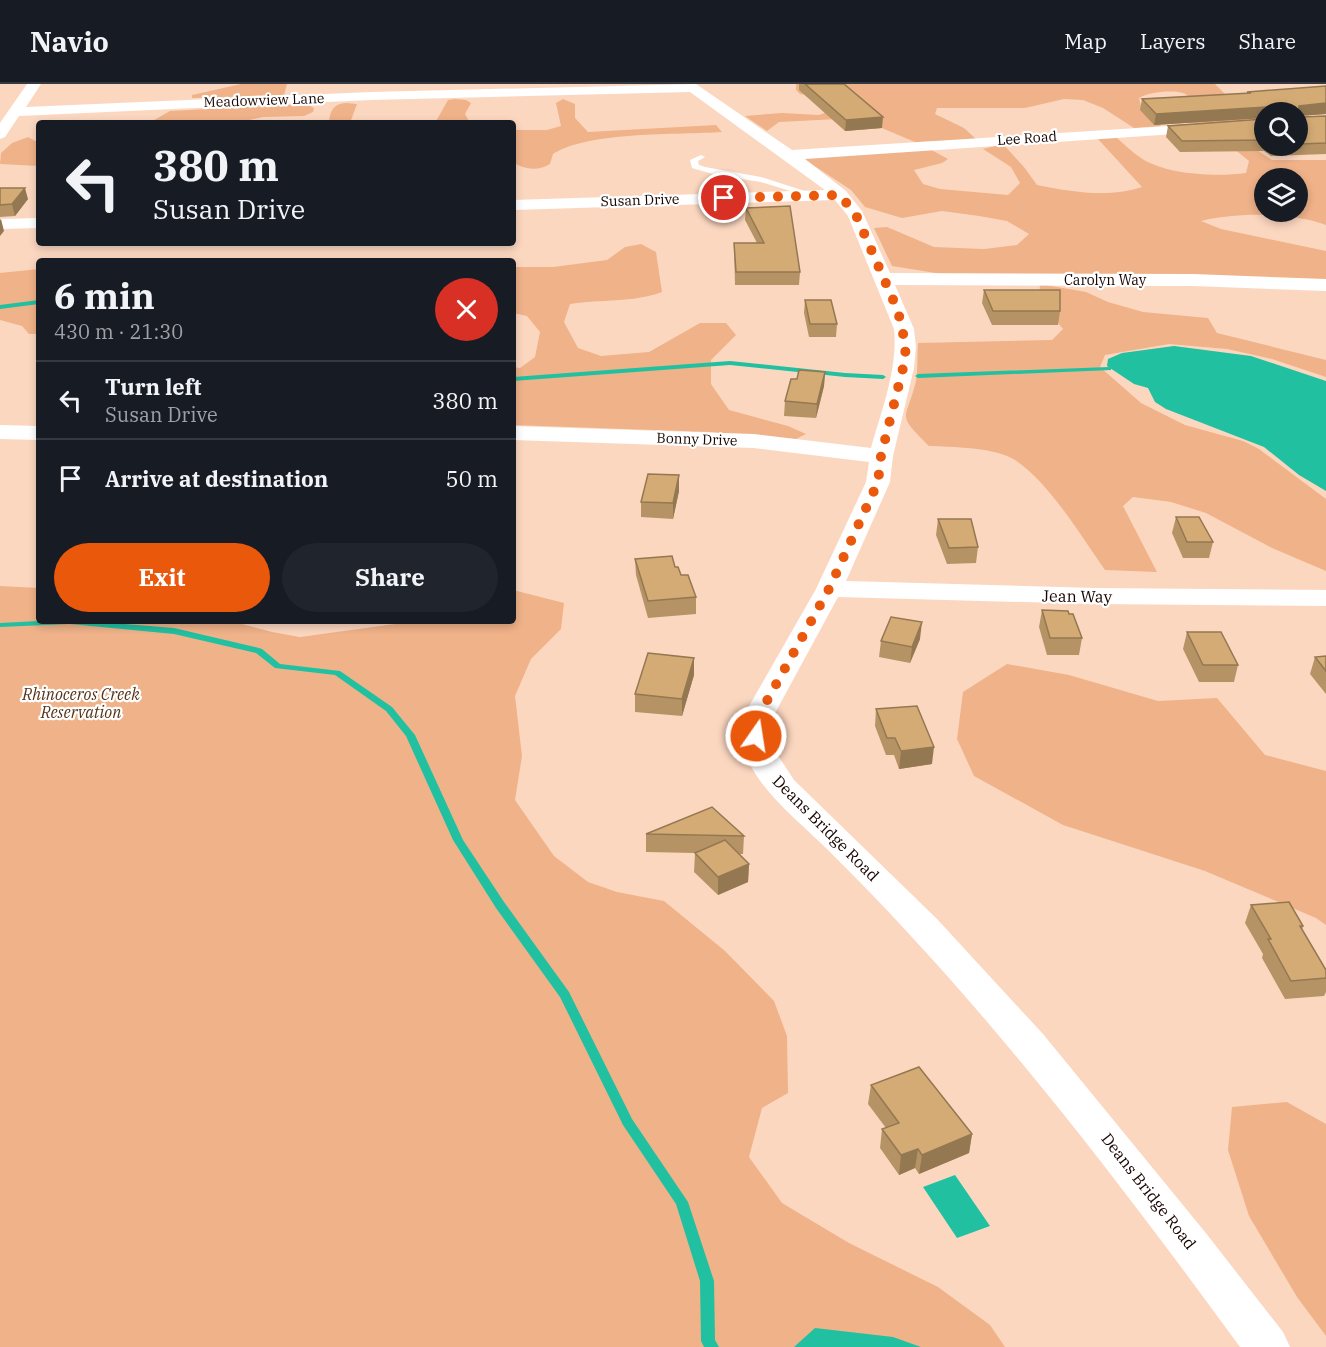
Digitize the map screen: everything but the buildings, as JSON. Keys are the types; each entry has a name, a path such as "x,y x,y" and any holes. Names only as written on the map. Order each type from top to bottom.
{"street":[{"path":"0,134 34,84"},
{"name":"Meadowview Lane","path":"9,119 371,96 689,86"},
{"name":"Deans Bridge Road","path":"689,86 789,155 826,195 856,215 898,311 906,347 881,456 878,482 829,589 759,715 756,736 762,761 783,787 943,946 1018,1030 1183,1234 1267,1347"},
{"name":"Lee Road","path":"789,155 1254,125"},
{"name":"Susan Drive","path":"516,205 826,195"},
{"path":"0,224 36,223"},
{"name":"Carolyn Way","path":"884,279 1193,280 1326,285"},
{"path":"0,432 36,433"},
{"name":"Bonny Drive","path":"516,433 754,441 881,456"},
{"name":"Jean Way","path":"829,589 1095,596 1326,598"}],"lane":[{"path":"701,157 694,160 695,166 722,176 753,178 826,195"}],"green space":[{"path":"241,84 287,84 284,95 192,98 192,95"},
{"path":"796,84 1215,84 1227,96 1254,108 1254,122 1191,123 1186,120 1194,102 1184,94 1172,92 1154,93 1139,98 1141,106 1161,126 1134,128 1103,108 1083,100 1064,99 1025,108 937,108 935,114 964,128 977,140 915,142 858,118 779,122 767,131 745,116 782,113 819,115 831,111 821,97 800,94 796,90"},
{"path":"563,99 575,104 575,118 588,132 716,125 722,132 659,134 588,141 553,154 550,164 541,168 517,165 516,130 547,130 561,126 556,103"},
{"path":"448,100 466,100 471,103 465,114 468,120 437,120"},
{"path":"357,104 351,120 329,120 333,109 338,105"},
{"path":"287,105 308,105 314,108 313,112 304,116 263,117 250,120 154,120 170,111"},
{"path":"1226,130 1254,148 1254,156 1266,156 1272,160 1326,160 1326,225 1308,220 1308,168 1254,168 1254,215 1201,221 1221,229 1326,251 1326,282 942,274 892,266 874,228 887,227 934,247 984,249 1017,245 1029,234 1007,221 979,216 942,211 902,218 865,207 851,190 801,157 928,148 948,159 942,163 914,170 923,184 940,189 1008,195 1020,183 1011,167 983,149 1003,144 1037,185 1076,192 1103,193 1142,187 1097,138 1116,137 1141,158 1152,164 1178,171 1221,175 1246,173 1249,161 1212,131"},
{"path":"28,137 36,141 36,166 0,164 1,153 12,143"},
{"path":"641,244 656,252 662,292 628,299 570,304 564,322 578,348 601,356 649,352 700,323 726,323 736,335 711,360 711,384 729,410 788,426 806,434 792,441 710,432 516,425 516,367 520,368 535,357 540,332 527,316 516,314 516,267 553,267 607,260 625,247"},
{"path":"36,269 36,334 29,334 22,326 0,320 0,273"},
{"path":"1040,284 1086,292 1108,302 1143,312 1208,318 1217,333 1326,360 1326,377 1272,359 1227,349 1169,344 1105,355 1100,367 1141,403 1185,425 1243,441 1259,449 1326,499 1326,571 1272,548 1206,513 1171,502 1133,497 1123,506 1157,572 1105,570 1052,496 1028,470 1015,460 985,450 929,446 911,427 906,416 916,381 918,343 1052,340 1063,329 1039,300"},
{"name":"Rhinoceros Creek Reservation","path":"0,586 36,588 36,624 242,624 300,637 395,624 516,624 516,591 564,603 561,629 531,659 515,696 522,756 515,800 554,856 588,882 617,892 664,901 725,951 774,1001 787,1036 788,1093 762,1108 749,1157 782,1203 849,1243 938,1287 990,1325 1005,1347 0,1347"},
{"path":"1007,664 1069,675 1158,701 1217,698 1265,755 1326,771 1326,925 1316,918 1205,871 1063,825 974,776 957,739 963,692"},
{"path":"1287,1102 1326,1124 1326,1336 1297,1297 1249,1216 1228,1150 1232,1107"}],"water":[{"path":"1174,346 1251,356 1326,381 1326,491 1299,475 1264,447 1166,409 1155,402 1148,388 1134,384 1107,366 1108,359 1122,353"},
{"path":"955,1175 990,1226 957,1238 923,1187"},
{"path":"815,1328 893,1337 921,1347 794,1347"}],"waterway":[{"path":"0,307 36,302"},
{"path":"516,379 730,363 883,377"},
{"path":"918,376 1109,369"},
{"path":"0,625 36,623"},
{"path":"93,624 174,631 259,651 278,666 337,673 389,709 410,735 458,840 500,905 565,995 627,1122 682,1202 707,1281 708,1341 712,1347"}],"route":[{"path":"724,198 840,195 856,215 898,311 904,329 906,347 881,456 878,482 829,589 770,691 759,715 756,736"}]}
